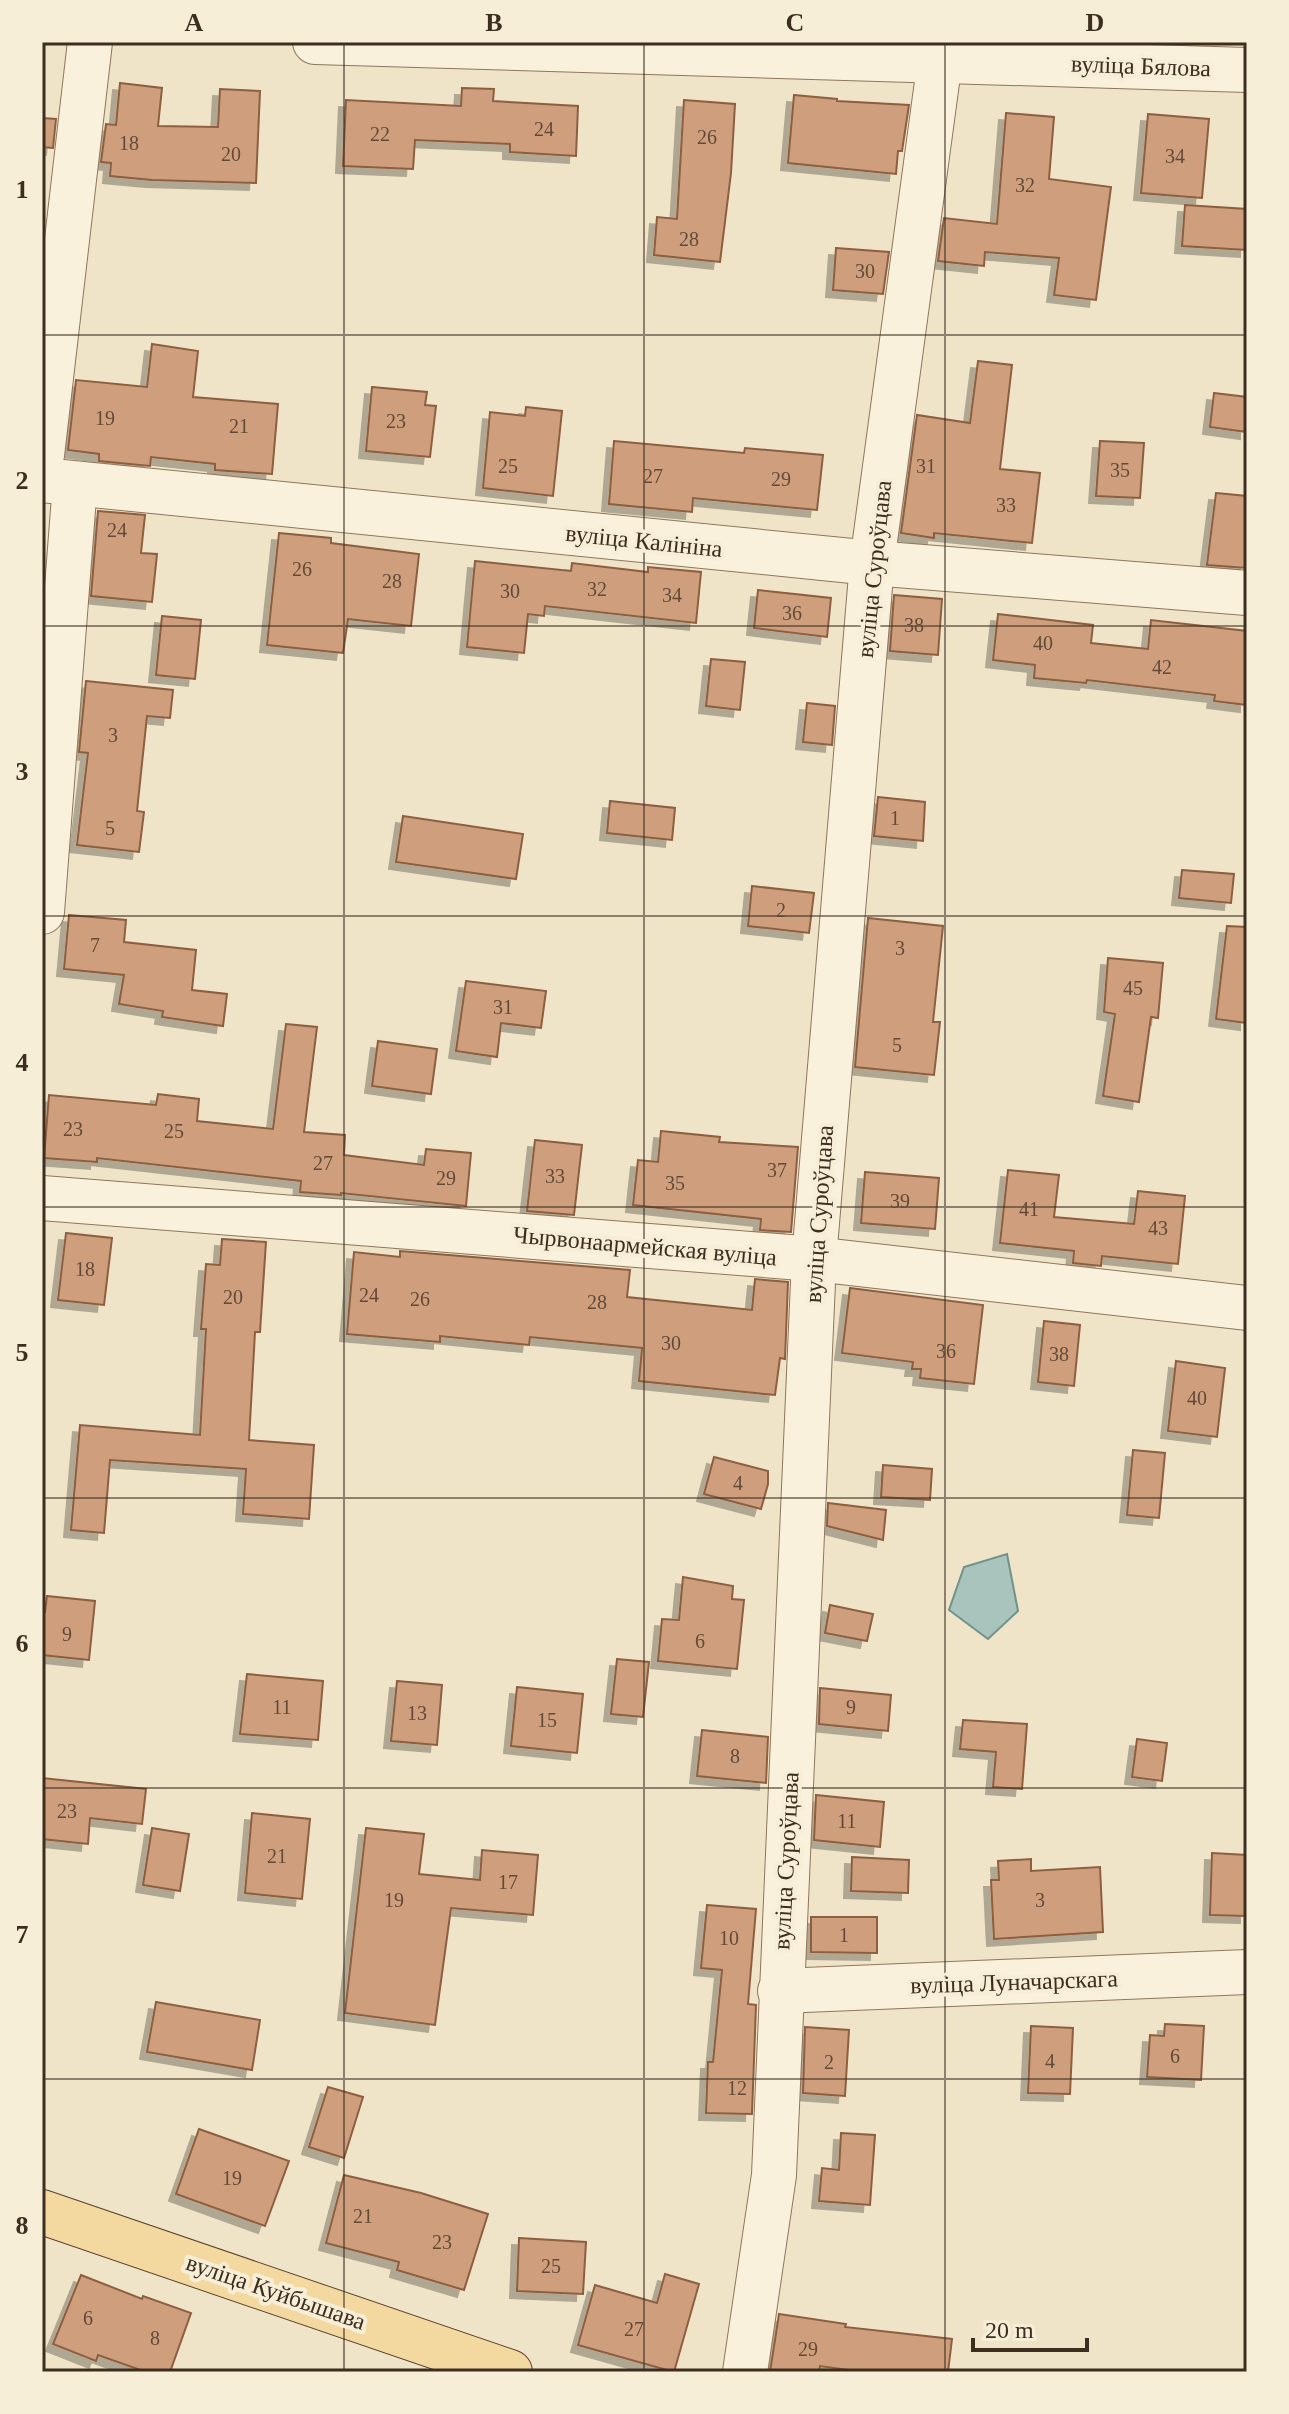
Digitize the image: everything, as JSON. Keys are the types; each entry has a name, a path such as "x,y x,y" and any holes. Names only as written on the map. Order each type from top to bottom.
{"main road":[{"name":"вуліца Куйбышава","path":"42,2212 510,2372"}],"street":[{"path":"42,455 90,42"},
{"name":"вуліца Бялова","path":"315,42 1247,70"},
{"name":"вуліца Суроўцава","path":"745,2372 774,2175 814,1259 872,563 940,60"},
{"path":"42,912 58,482"},
{"name":"вуліца Калініна","path":"58,482 872,563 1247,593"},
{"name":"Чырвонаармейская вуліца","path":"42,1198 814,1259 1247,1308"},
{"name":"вуліца Луначарскага","path":"780,1991 1247,1972"}],"water":[{"path":"1007,1554 1018,1611 988,1639 949,1610 964,1567"}],"building":[{"path":"120,83 162,88 158,126 218,127 220,89 260,91 256,183 110,176 111,163 101,162 106,124 116,125"},
{"path":"462,88 494,89 493,101 578,106 576,156 510,152 510,144 415,140 413,169 343,166 346,100 461,106"},
{"path":"794,95 909,105 896,174 788,163"},
{"path":"684,100 735,104 731,173 720,262 654,255 657,217 677,219"},
{"path":"1006,113 1054,117 1049,179 1111,187 1096,300 1054,295 1059,258 985,252 984,266 938,261 944,218 997,224"},
{"path":"1148,114 1209,119 1202,198 1141,193"},
{"path":"42,118 56,119 53,148 42,147"},
{"path":"1185,205 1247,209 1247,250 1182,246"},
{"path":"836,248 889,252 883,294 833,290"},
{"path":"152,344 198,351 193,397 278,404 272,474 215,470 215,464 151,457 150,466 99,461 99,454 68,450 76,380 147,387"},
{"path":"978,361 1012,365 1000,469 1040,473 1032,543 934,533 934,538 901,533 917,415 970,423"},
{"path":"372,387 427,392 425,405 436,406 430,457 366,451"},
{"path":"1214,393 1247,397 1247,432 1210,427"},
{"path":"526,407 562,411 553,496 483,488 490,412 525,416"},
{"path":"614,441 744,453 745,448 823,455 817,510 693,498 692,512 609,504"},
{"path":"1100,441 1144,443 1140,498 1096,496"},
{"path":"1216,493 1247,496 1247,568 1207,565"},
{"path":"98,511 145,515 141,553 157,554 152,602 91,596"},
{"path":"279,533 331,538 331,543 419,554 411,626 348,619 343,653 267,645"},
{"path":"475,561 571,571 572,563 648,572 648,567 701,572 696,623 545,606 544,616 528,614 524,653 467,647"},
{"path":"758,590 831,598 827,637 754,628"},
{"path":"894,595 942,599 938,655 890,651"},
{"path":"998,614 1093,625 1091,643 1148,649 1151,620 1247,631 1247,705 1214,701 1215,695 1087,680 1086,683 1034,678 1035,665 993,660"},
{"path":"162,616 201,620 195,679 156,675"},
{"path":"711,659 745,662 740,710 706,706"},
{"path":"86,681 173,690 170,718 147,716 137,811 144,812 139,852 77,845 88,753 79,752"},
{"path":"807,703 835,706 832,745 803,742"},
{"path":"878,797 925,802 923,841 874,836"},
{"path":"610,801 675,808 672,840 607,833"},
{"path":"403,816 523,834 516,879 396,862"},
{"path":"1182,870 1234,874 1231,903 1179,898"},
{"path":"752,886 814,893 809,933 748,926"},
{"path":"69,915 126,920 124,942 196,950 192,990 227,994 223,1026 162,1017 163,1011 119,1004 124,975 64,969"},
{"path":"868,918 943,926 933,1022 940,1022 934,1075 855,1067"},
{"path":"1227,926 1247,927 1247,1023 1216,1019"},
{"path":"1108,958 1163,963 1158,1018 1151,1017 1139,1102 1103,1096 1115,1014 1104,1012"},
{"path":"466,981 546,991 541,1028 501,1023 497,1057 456,1051"},
{"path":"286,1024 317,1027 304,1132 345,1135 344,1155 424,1165 426,1149 471,1153 466,1206 341,1193 300,1192 301,1181 97,1158 97,1162 44,1158 49,1095 156,1105 158,1094 199,1099 197,1121 273,1129"},
{"path":"378,1041 437,1049 431,1094 372,1086"},
{"path":"661,1131 720,1137 719,1142 798,1147 791,1232 760,1230 761,1219 633,1205 638,1160 658,1162"},
{"path":"535,1140 582,1145 574,1215 527,1211"},
{"path":"1008,1170 1059,1175 1054,1217 1134,1224 1138,1191 1185,1196 1178,1264 1102,1256 1101,1266 1073,1263 1074,1251 1000,1243"},
{"path":"865,1172 939,1178 935,1229 861,1223"},
{"path":"66,1233 112,1238 104,1305 58,1300"},
{"path":"222,1239 266,1242 260,1332 255,1332 249,1440 314,1445 309,1519 243,1514 246,1469 110,1460 104,1533 71,1530 80,1425 200,1435 206,1329 201,1329 206,1264 220,1265"},
{"path":"400,1251 630,1270 627,1297 752,1310 755,1279 788,1282 785,1359 780,1358 775,1395 639,1381 642,1348 530,1337 529,1345 440,1336 440,1342 347,1334 354,1252 400,1257"},
{"path":"850,1288 983,1305 974,1384 920,1378 921,1369 912,1369 913,1362 842,1353"},
{"path":"1044,1321 1080,1325 1074,1386 1038,1382"},
{"path":"1176,1361 1225,1368 1217,1437 1168,1431"},
{"path":"1133,1450 1165,1453 1159,1518 1127,1515"},
{"path":"714,1457 768,1471 761,1509 704,1494"},
{"path":"883,1465 932,1469 930,1500 881,1497"},
{"path":"828,1503 886,1510 883,1540 827,1526"},
{"path":"683,1577 733,1586 732,1599 744,1600 737,1669 658,1661 662,1619 679,1620"},
{"path":"47,1596 95,1601 89,1660 42,1655 42,1612 45,1612"},
{"path":"830,1605 873,1614 867,1641 825,1633"},
{"path":"617,1659 649,1662 643,1717 611,1714"},
{"path":"247,1674 323,1681 318,1740 240,1734"},
{"path":"397,1681 442,1685 437,1745 391,1741"},
{"path":"517,1687 583,1694 577,1753 511,1746"},
{"path":"820,1688 891,1695 888,1731 819,1724"},
{"path":"963,1720 1027,1724 1022,1789 993,1787 996,1752 960,1749"},
{"path":"702,1730 768,1737 766,1783 697,1776"},
{"path":"1137,1739 1167,1743 1162,1781 1132,1777"},
{"path":"42,1778 146,1789 142,1824 90,1818 88,1844 42,1839"},
{"path":"816,1795 884,1802 880,1847 814,1840"},
{"path":"252,1813 310,1819 302,1899 245,1893"},
{"path":"152,1828 189,1834 180,1891 143,1885"},
{"path":"366,1828 424,1834 419,1874 480,1880 482,1850 538,1855 533,1915 451,1908 435,2025 345,2013"},
{"path":"1212,1853 1247,1855 1247,1916 1210,1915"},
{"path":"852,1857 909,1860 908,1893 851,1891"},
{"path":"1031,1859 1031,1871 1100,1867 1103,1932 994,1939 991,1880 999,1880 998,1861"},
{"path":"707,1905 756,1909 748,2004 756,2005 752,2114 706,2113 708,2062 713,2062 722,1970 701,1968"},
{"path":"811,1917 877,1917 877,1953 811,1952"},
{"path":"156,2002 260,2020 252,2070 147,2052"},
{"path":"1165,2024 1204,2026 1201,2080 1147,2077 1150,2035 1164,2036"},
{"path":"1031,2026 1073,2028 1070,2094 1028,2093"},
{"path":"805,2027 849,2030 845,2096 803,2093"},
{"path":"328,2087 363,2097 344,2158 309,2147"},
{"path":"199,2129 289,2161 265,2226 176,2194"},
{"path":"841,2133 875,2135 870,2205 819,2201 822,2168 839,2170"},
{"path":"344,2175 421,2193 488,2214 464,2290 397,2270 399,2262 326,2243"},
{"path":"519,2238 586,2242 583,2294 517,2291"},
{"path":"665,2274 699,2284 674,2372 578,2345 595,2285 657,2303"},
{"path":"81,2275 142,2299 143,2296 191,2313 170,2372 146,2372 98,2355 96,2361 53,2344"},
{"path":"779,2314 846,2324 845,2327 952,2339 948,2372 863,2372 820,2366 819,2372 770,2372"}]}
